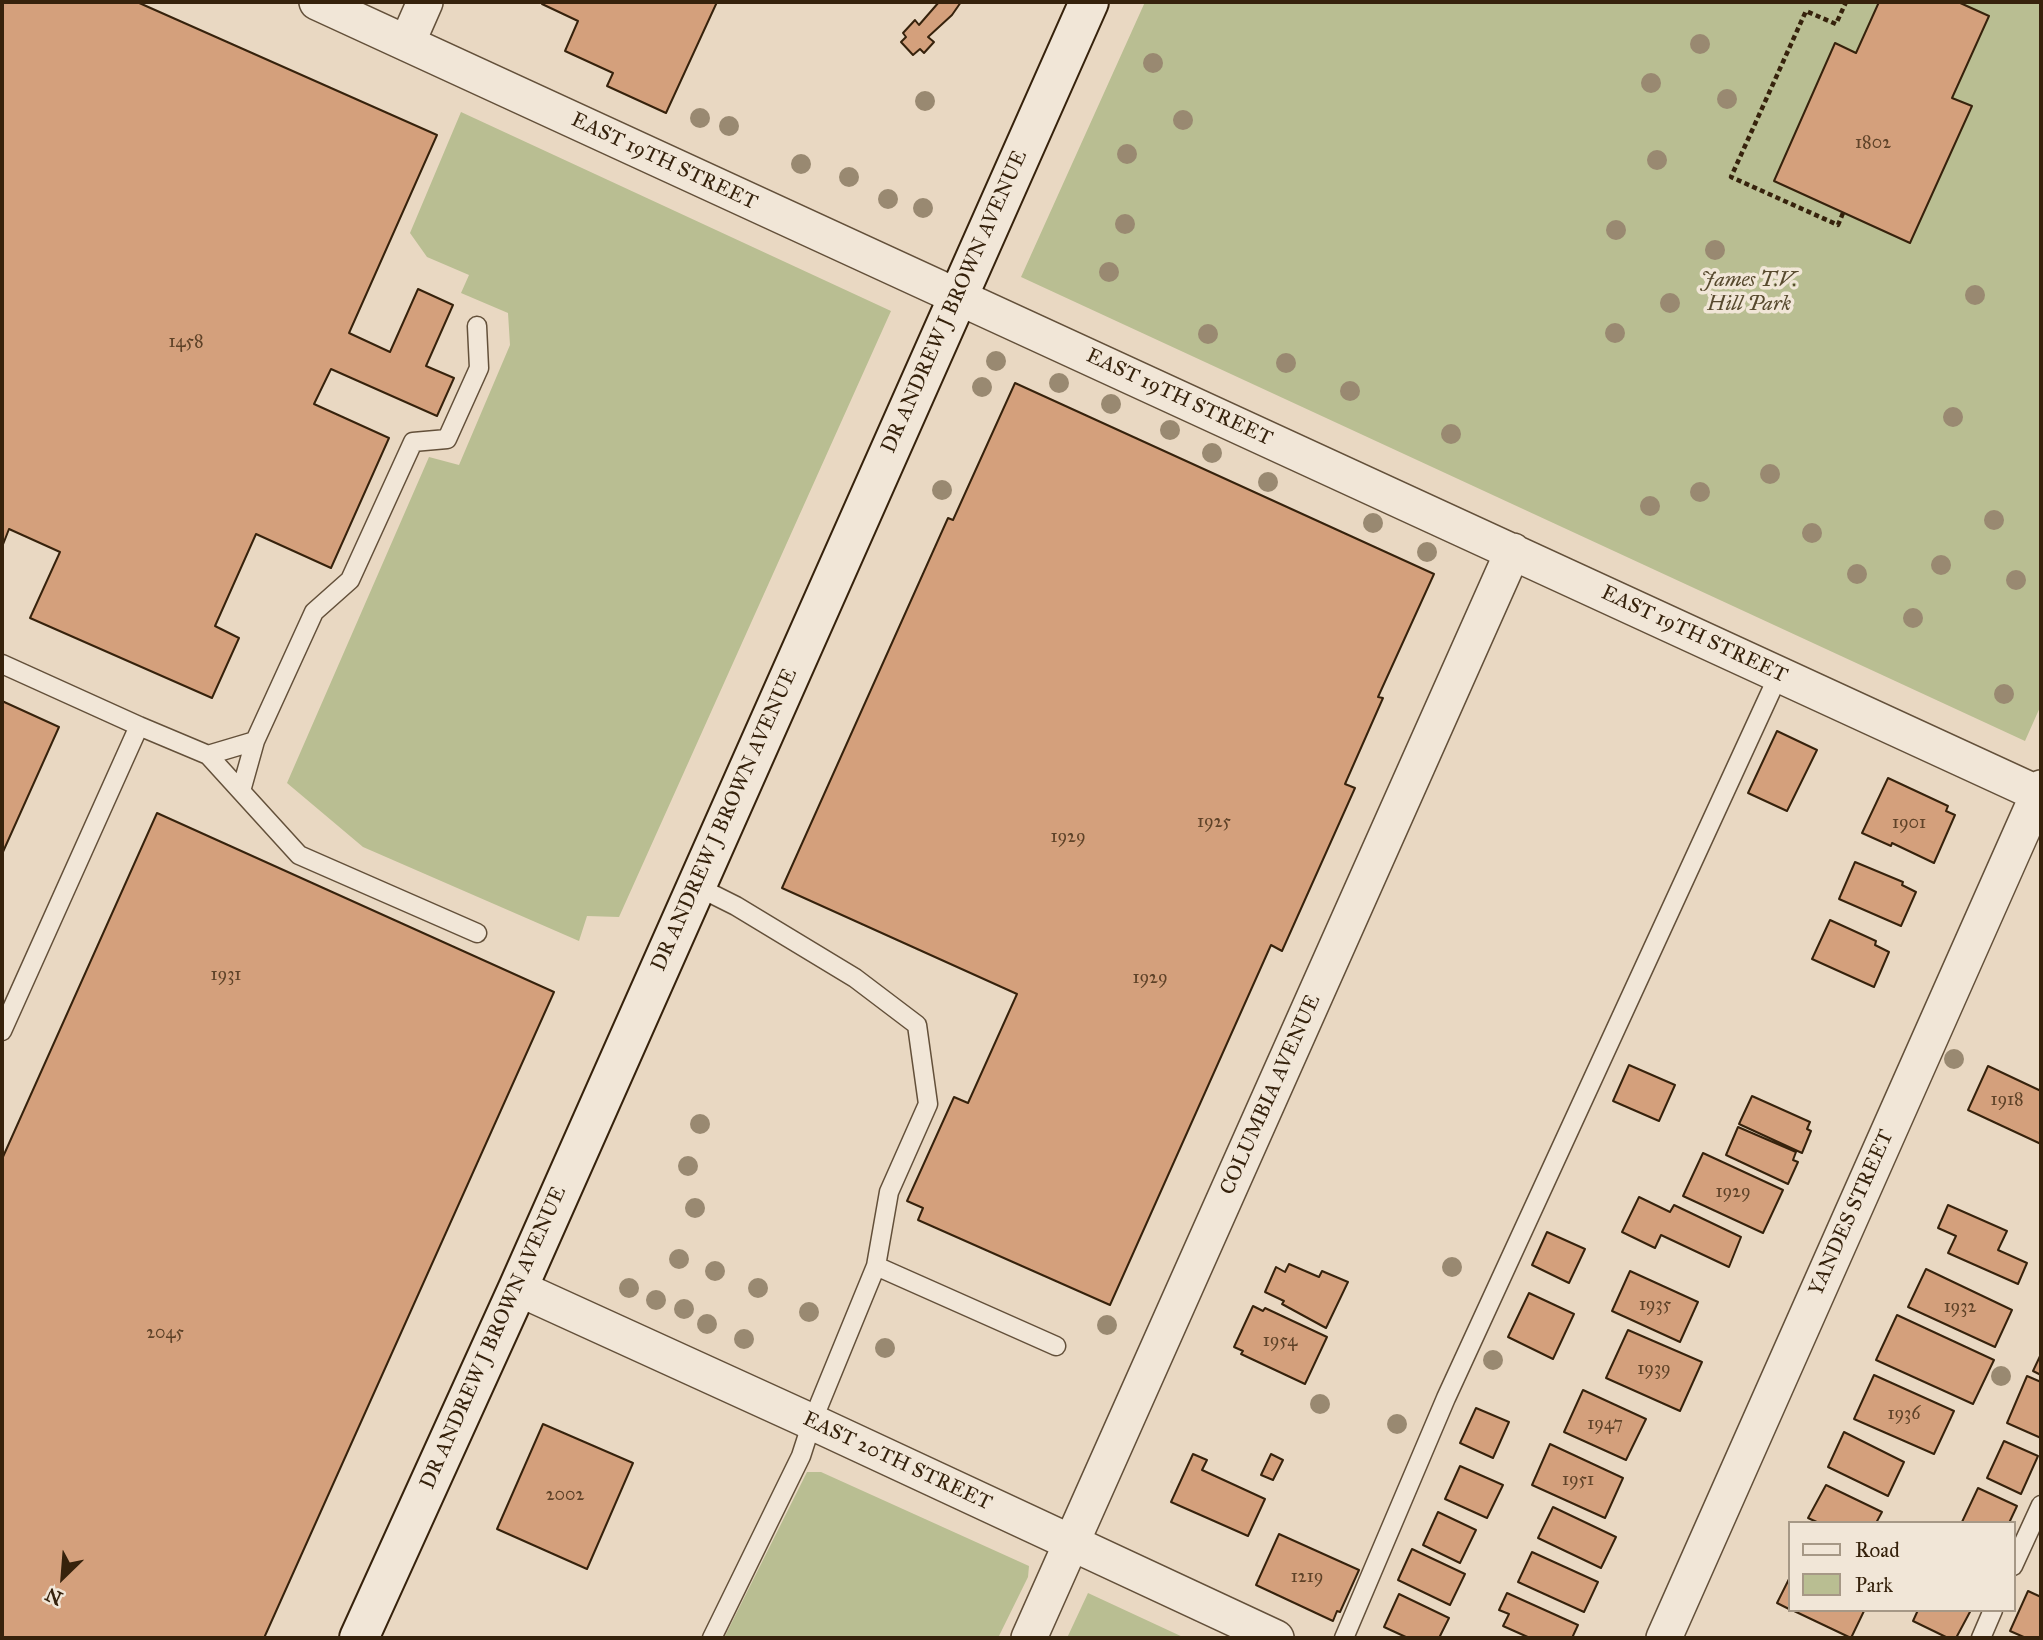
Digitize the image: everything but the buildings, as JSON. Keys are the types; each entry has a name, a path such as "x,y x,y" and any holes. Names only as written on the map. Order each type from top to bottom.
{"main road":[{"name":"DR ANDREW J BROWN AVENUE","path":"359,1638 518,1288 1089,2"}],"street":[{"name":"EAST 19TH STREET","path":"317,2 2040,792"},
{"path":"407,43 425,2"},
{"name":"COLUMBIA AVENUE","path":"1029,1638 1513,551"},
{"name":"YANDES STREET","path":"1664,1638 2040,792"},
{"name":"EAST 20TH STREET","path":"518,1288 1276,1638"}],"lane":[{"path":"242,792 256,741 314,612 350,580 413,442 447,439 479,368 477,326"},
{"path":"2,664 208,755 299,855 477,933"},
{"path":"1344,1638 1446,1398 1779,674"},
{"path":"2,1031 139,726"},
{"path":"208,755 256,741"},
{"path":"696,886 736,906 855,978 917,1025 928,1104 890,1192 876,1266 812,1422 801,1456 712,1638"},
{"path":"876,1266 1056,1346"},
{"path":"2015,1562 2041,1505"},
{"path":"1980,1638 1992,1612"}],"path":[{"path":"1843,213 1838,225 1731,177 1806,11 1836,24 1846,2"}],"green space":[{"name":"James T.V. Hill Park","path":"1145,2 2041,2 2041,705 2025,741 1021,277"},
{"path":"461,112 891,311 619,917 587,916 579,941 363,847 287,783 429,457 459,465 510,345 508,313 461,293 469,275 427,257 410,233"},
{"path":"807,1472 821,1472 1029,1566 1028,1577 998,1638 724,1638"},
{"path":"1088,1593 1185,1638 1067,1638"}]}
